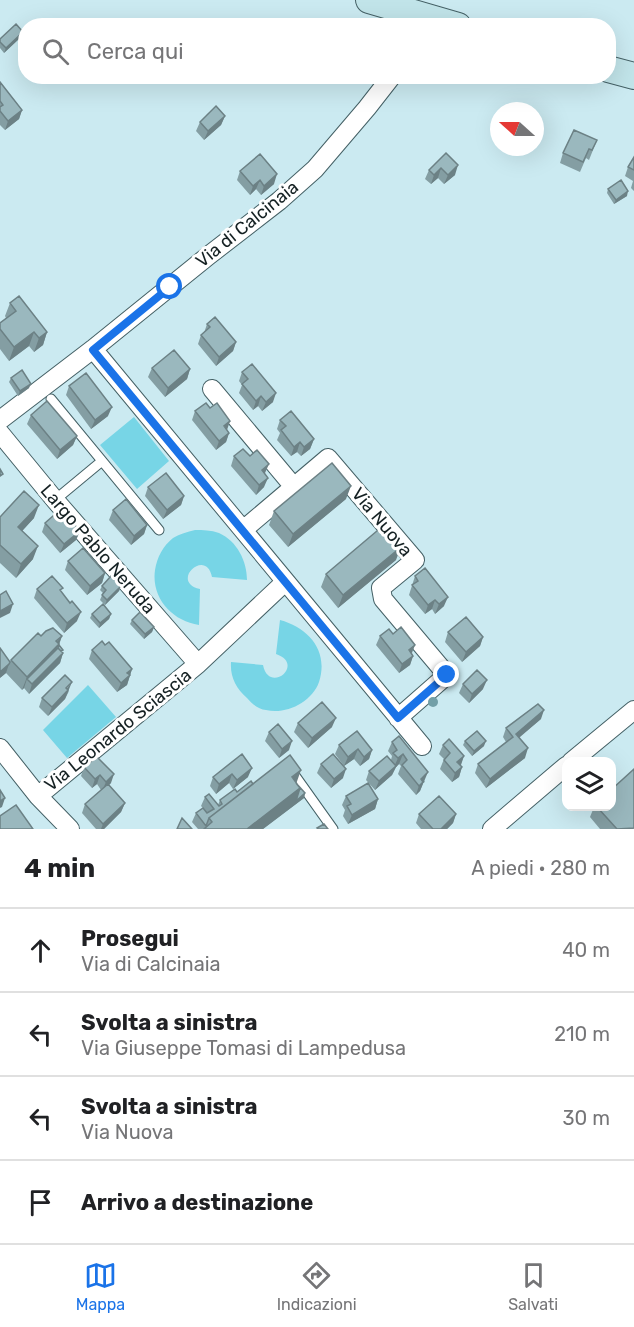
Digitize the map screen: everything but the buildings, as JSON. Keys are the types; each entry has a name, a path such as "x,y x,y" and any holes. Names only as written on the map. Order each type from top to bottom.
{"street":[{"path":"369,0 426,18"},
{"path":"616,71 634,76"},
{"name":"Via di Calcinaia","path":"0,420 93,350 279,201 315,169 386,84"},
{"path":"93,350 422,746"},
{"path":"212,389 294,487"},
{"name":"Largo Pablo Neruda","path":"0,433 55,500 198,664"},
{"name":"Via Nuova","path":"243,530 328,458 415,560 381,588 383,599 447,675 398,718"},
{"name":"Via Leonardo Sciascia","path":"38,796 198,664 285,582"},
{"path":"577,757 634,710"},
{"path":"0,748 38,796 70,829"},
{"path":"492,829 562,770"}],"lane":[{"path":"51,399 159,530"},
{"path":"55,500 102,461"},
{"path":"285,761 333,829"}],"shaded area":[{"path":"134,417 169,461 137,489 100,445"},
{"path":"195,530 216,532 231,541 240,552 247,573 247,580 212,577 203,565 192,569 188,580 191,585 200,589 199,625 180,619 165,606 156,590 155,580 157,561 166,545 173,538"},
{"path":"280,620 300,629 314,642 319,651 321,671 319,682 311,696 290,709 274,711 258,707 243,694 233,677 231,662 263,665 267,674 272,677 283,674 287,670 287,664 276,654"},
{"path":"88,685 116,717 67,758 43,730"}],"route":[{"path":"170,287 93,350 398,718 447,675"}]}
